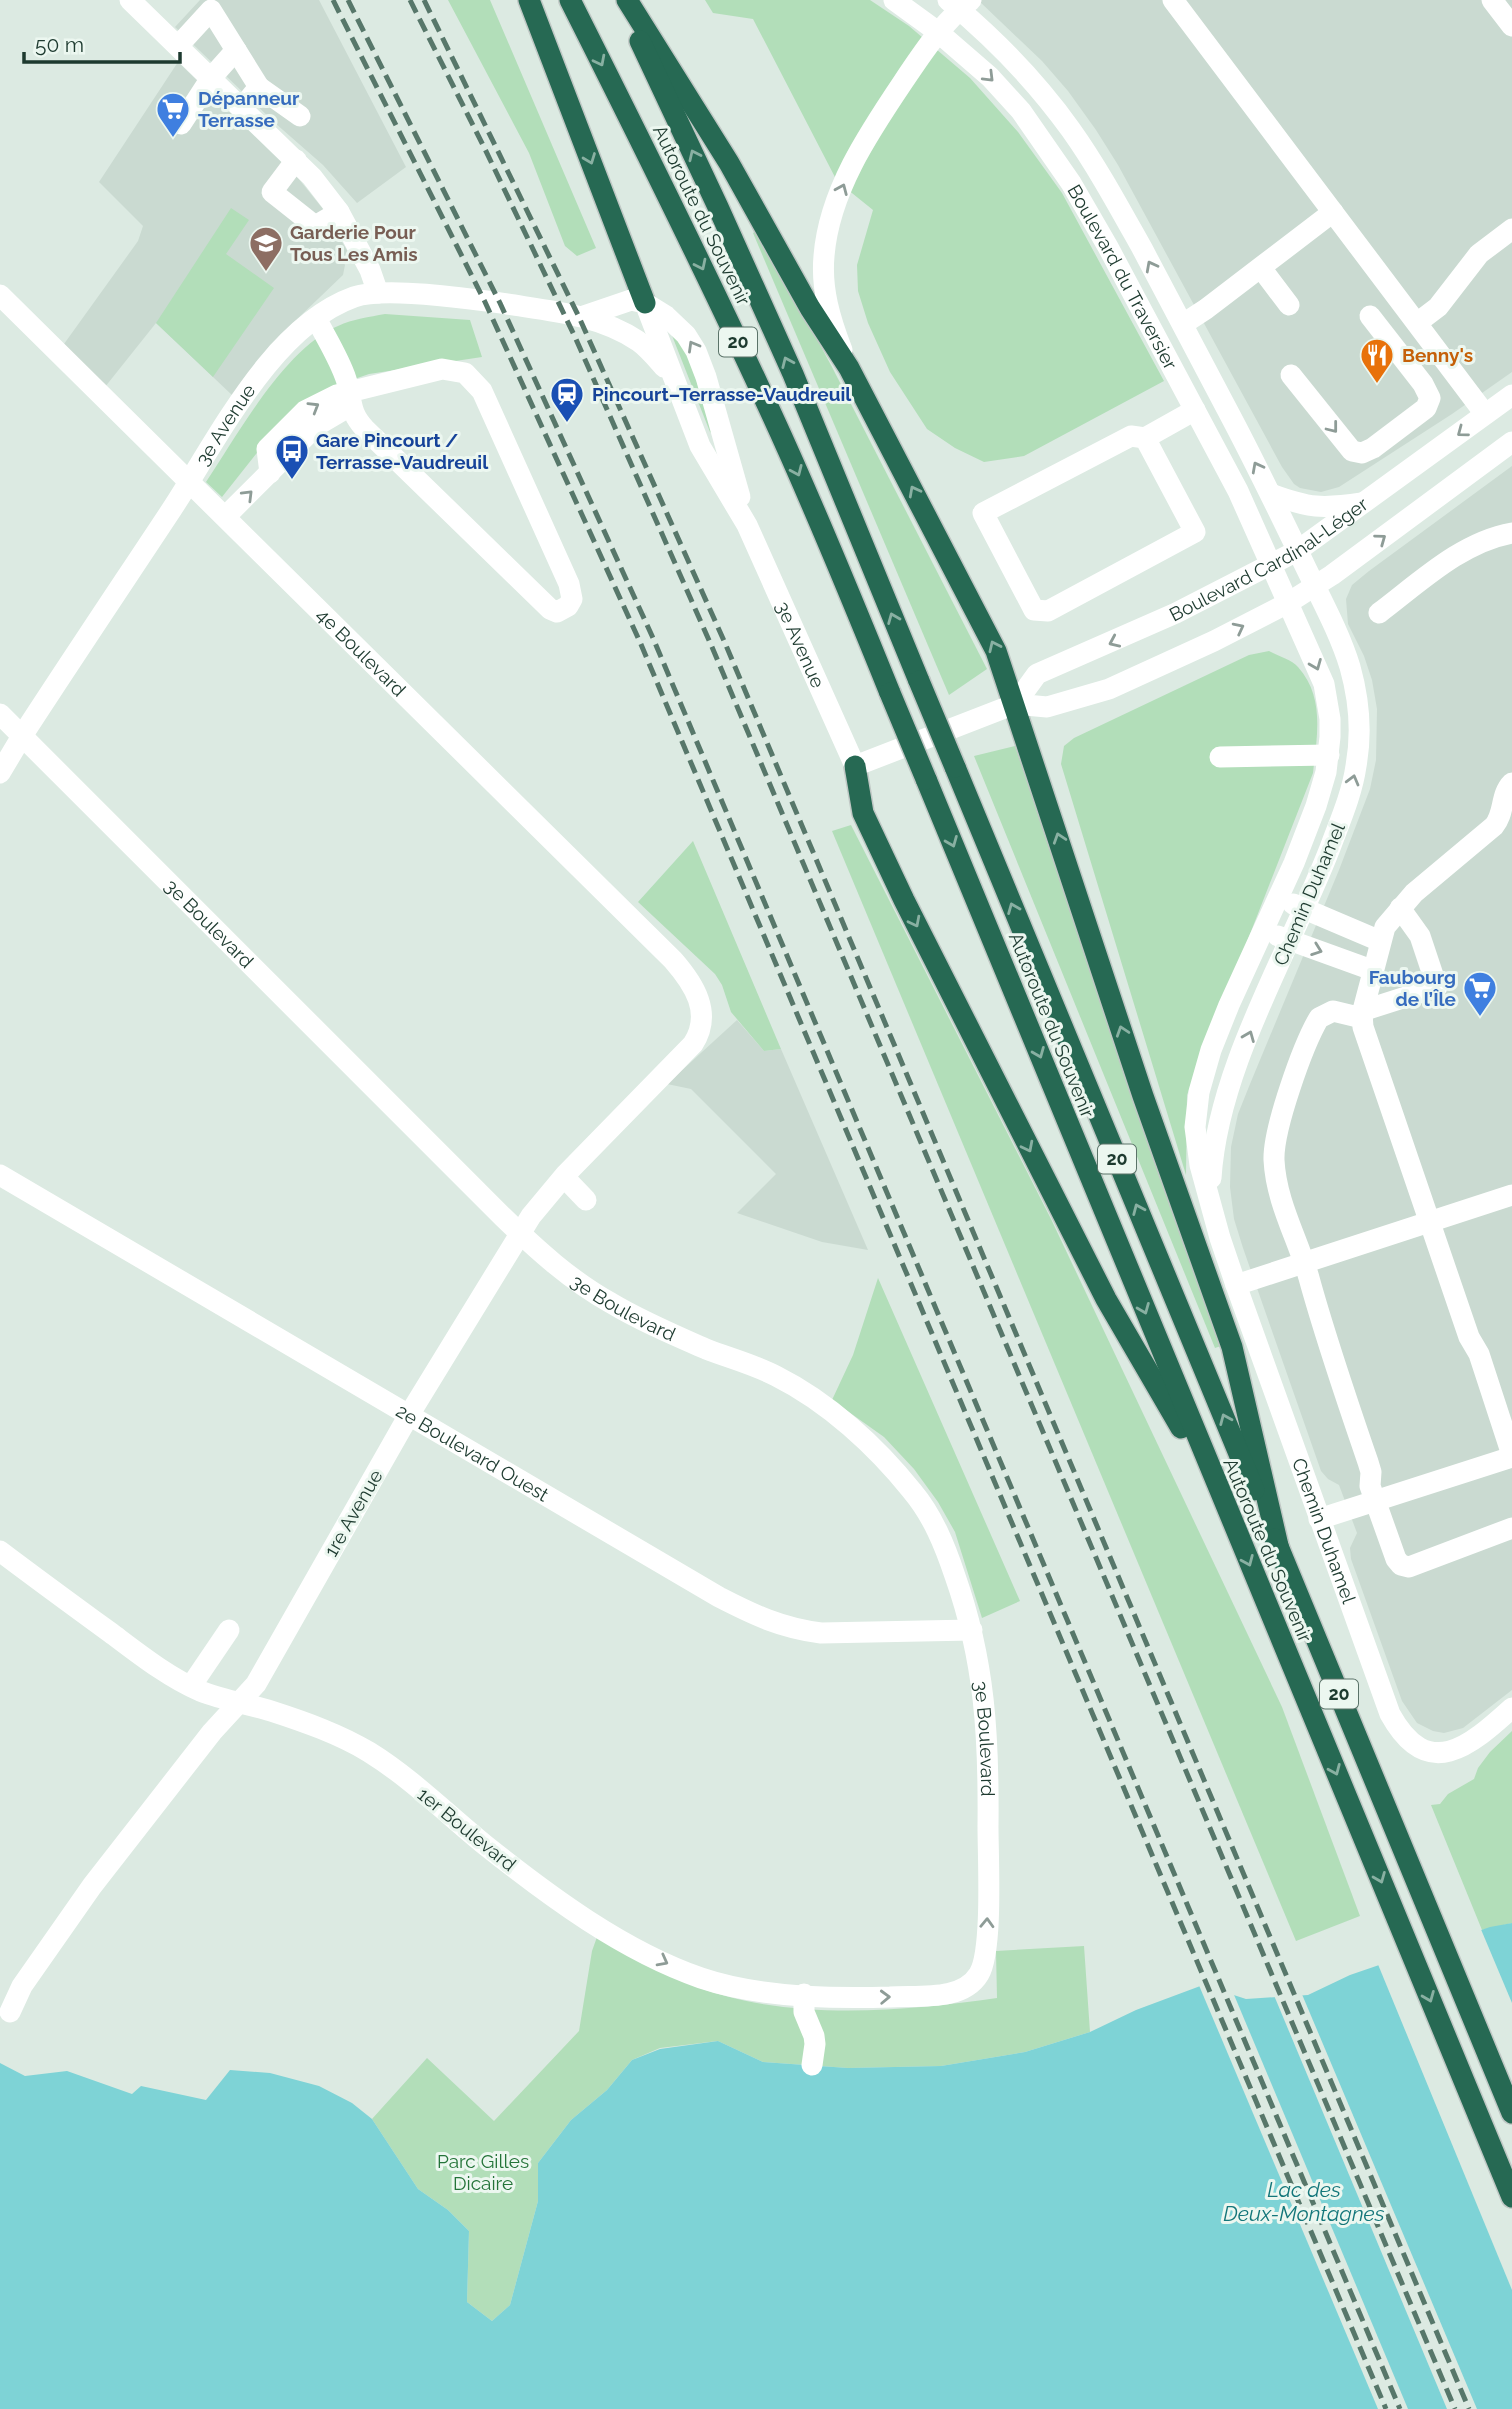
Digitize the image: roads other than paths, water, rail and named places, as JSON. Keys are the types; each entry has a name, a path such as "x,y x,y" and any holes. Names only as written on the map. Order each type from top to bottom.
{"highway":[{"path":"529,0 645,303"},
{"name":"Autoroute du Souvenir","path":"569,0 685,231 806,491 1512,2197"},
{"name":"Autoroute du Souvenir","path":"619,0 679,123 769,320 1512,2113"},
{"path":"627,0 729,163 810,308 849,368 1003,665 1143,1096 1232,1347 1279,1550"},
{"path":"855,766 861,806 866,819 972,1038 1106,1299 1221,1498"}],"street":[{"path":"130,0 312,177 339,212 365,260 378,293"},
{"name":"Boulevard du Traversier","path":"894,0 938,32 990,77 1045,143 1108,247 1238,491 1288,603"},
{"path":"1172,0 1485,414"},
{"path":"1492,0 1512,26"},
{"path":"849,368 824,289 824,254 833,211 872,129 956,2"},
{"name":"Boulevard du Traversier","path":"956,2 1019,65 1073,131 1115,199 1272,494 1315,587"},
{"path":"178,46 211,10 260,87 300,116"},
{"path":"181,124 211,78 236,50"},
{"path":"242,108 260,87"},
{"path":"296,160 272,192 315,226 339,212"},
{"path":"1183,324 1333,212"},
{"path":"1417,323 1438,307 1479,254 1512,229"},
{"path":"1261,268 1289,305"},
{"name":"3e Avenue","path":"0,773 252,385 290,341 316,318 357,296 378,293 500,303 584,316 640,342 673,376"},
{"name":"4e Boulevard","path":"0,295 673,960 694,987 700,999 703,1020"},
{"name":"3e Avenue","path":"584,316 631,300 645,303 676,324 696,351 706,377 747,525"},
{"name":"3e Avenue","path":"645,303 700,446 747,525 855,766"},
{"path":"1291,374 1352,451 1362,453 1373,448 1426,408 1430,398 1423,384 1370,316"},
{"path":"226,516 316,426 349,398 442,369 460,370 477,383 493,414 569,584 572,600 568,606 557,612 550,609 365,429 356,419 349,398 342,369 316,318"},
{"name":"Boulevard Cardinal-Léger","path":"1015,704 1037,674 1163,619 1297,551 1512,395"},
{"path":"1145,438 1195,532 1048,611 1034,610 983,513 1131,436 1145,438 1195,410"},
{"name":"Boulevard Cardinal-Léger","path":"855,766 1015,704 1047,706 1109,689 1214,641 1315,587 1507,454"},
{"path":"1272,494 1313,507 1367,502"},
{"path":"1379,613 1463,551 1492,538 1512,533"},
{"name":"Chemin Duhamel","path":"1210,1201 1214,1148 1225,1099 1248,1038 1321,872 1348,799 1356,768 1358,708 1349,663 1315,587"},
{"name":"Chemin Duhamel","path":"1288,603 1324,684 1330,719 1329,755 1316,806 1278,898 1228,1005 1211,1051 1199,1092 1195,1127 1197,1145 1210,1201 1236,1285 1390,1714 1406,1739 1427,1751 1453,1751 1477,1739 1512,1708"},
{"name":"3e Boulevard","path":"0,714 520,1233 573,1279 610,1303 701,1346 780,1378 863,1438 898,1474 929,1515 950,1561 978,1651 985,1704 989,1795 988,1869 985,1955 982,1969 968,1986"},
{"path":"1220,757 1329,755"},
{"path":"1319,1519 1376,1503 1512,1456 1479,1354 1469,1337 1362,1015 1385,927 1414,893 1494,826 1500,819 1504,792 1512,783"},
{"path":"1278,898 1380,941"},
{"path":"1400,908 1420,936 1437,987 1362,1015 1333,1011 1319,1018 1288,1098 1276,1139 1276,1175 1287,1220 1368,1462 1371,1472 1370,1486 1396,1559 1401,1565 1409,1567 1512,1528"},
{"path":"1263,930 1372,970"},
{"name":"1re Avenue","path":"10,2012 13,2000 22,1986 92,1886 212,1732 256,1684 409,1415 542,1201 693,1044 701,1032 703,1020"},
{"name":"2e Boulevard Ouest","path":"0,1175 707,1591 761,1619 797,1630 821,1633 972,1630"},
{"path":"564,1177 586,1200"},
{"path":"1236,1285 1512,1195"},
{"name":"1er Boulevard","path":"0,1551 146,1660 191,1686 328,1731 369,1752 536,1884 603,1929 674,1967 704,1979 733,1986 861,1998 941,1994 968,1986"},
{"path":"191,1686 229,1630"},
{"path":"804,1994 804,2012 816,2044 812,2065"}],"water":[{"name":"Lac des Deux-Montagnes","path":"1512,1923 1512,2409 0,2409 0,2063 25,2076 67,2071 132,2094 141,2086 206,2100 230,2070 270,2073 319,2086 352,2103 372,2119 418,2189 448,2210 469,2231 467,2302 492,2321 510,2305 538,2201 538,2163 571,2120 607,2090 632,2060 660,2049 718,2041 763,2062 848,2068 941,2066 1025,2052 1090,2032 1136,2010 1203,1985 1246,1999 1308,1995 1350,1975 1490,1927"}],"railway":[{"path":"333,0 485,302 640,642 1386,2409"},
{"path":"348,0 500,303 653,638 1400,2409"},
{"path":"410,0 575,337 712,647 1455,2409"},
{"path":"424,0 578,315 725,643 1469,2409"}],"place":[{"name":"Dépanneur Terrasse","path":"173,139"},
{"name":"Garderie Pour Tous Les Amis","path":"266,273"},
{"name":"Benny's","path":"1377,385"},
{"name":"Pincourt–Terrasse-Vaudreuil","path":"567,424"},
{"name":"Gare Pincourt / Terrasse-Vaudreuil","path":"292,481"},
{"name":"Faubourg de l’Île","path":"1480,1018"}],"park label":[{"name":"Parc Gilles Dicaire","path":"483,2172"}]}
